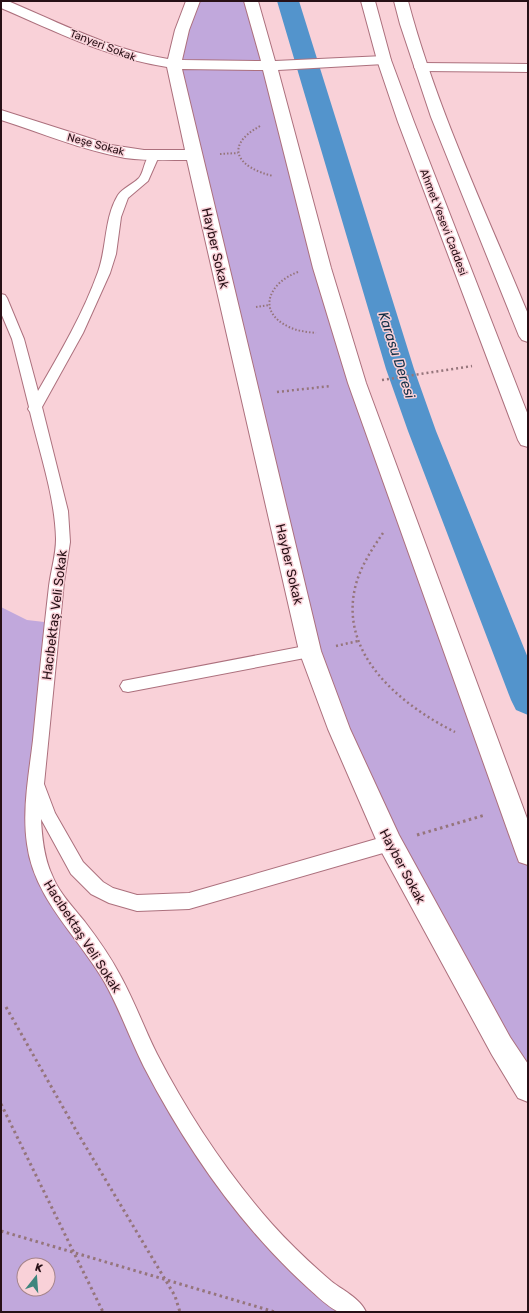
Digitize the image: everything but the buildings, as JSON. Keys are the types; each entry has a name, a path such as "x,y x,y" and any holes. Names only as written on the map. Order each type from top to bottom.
{"main road":[{"name":"Hayber Sokak","path":"193,1 182,30 174,64 310,651 339,729 390,843 501,1046 528,1088"},
{"path":"251,1 276,65 285,122 322,268 340,331 357,383 528,854"},
{"name":"Ahmet Yesevi Caddesi","path":"368,1 384,60 406,122 528,440"},
{"path":"401,1 421,67 439,117 528,336"},
{"name":"Tanyeri Sokak","path":"1,3 112,50 142,59 174,64 276,65 384,60"},
{"path":"421,67 528,68"},
{"name":"Neşe Sokak","path":"1,115 101,148 126,153 154,156 194,155"}],"lane":[{"path":"34,410 77,333 104,273 110,254 115,218 123,196 144,179 154,156"},
{"name":"Hacıbektaş Veli Sokak","path":"1,298 18,339 34,410 61,511 63,542 57,582 33,811 33,837 36,856 44,878 59,903 100,958 119,990 151,1059 176,1105 209,1159 252,1216 303,1270 341,1303 356,1312"},
{"path":"128,686 310,651"},
{"path":"36,783 48,816 77,868 97,888 109,895 137,903 189,901 390,843"}],"path":[{"path":"285,122 266,124 250,131 242,137 238,145 238,153 241,161 248,168 259,173 271,176 298,176"},
{"path":"322,268 297,272 281,279 273,287 269,296 269,305 273,314 280,322 292,328 304,332 318,333 340,331"},
{"path":"250,395 378,381 498,362"},
{"path":"404,512 386,529 370,553 361,571 354,592 352,616 358,641 372,669 390,689 409,706 434,723 462,735 488,742"},
{"path":"390,843 511,807"},
{"path":"6,1007 81,1139 175,1296 180,1312"},
{"path":"1,1104 26,1152 71,1251 103,1312"},
{"path":"1,1231 275,1312"}],"shaded area":[{"path":"193,1 251,1 322,268 528,854 528,1088 339,729 179,91 182,30"},
{"path":"1,607 27,620 53,623 36,856 209,1159 356,1312 1,1312"}],"waterway":[{"name":"Karasu Deresi","path":"288,1 400,369 422,431 528,700"}]}
